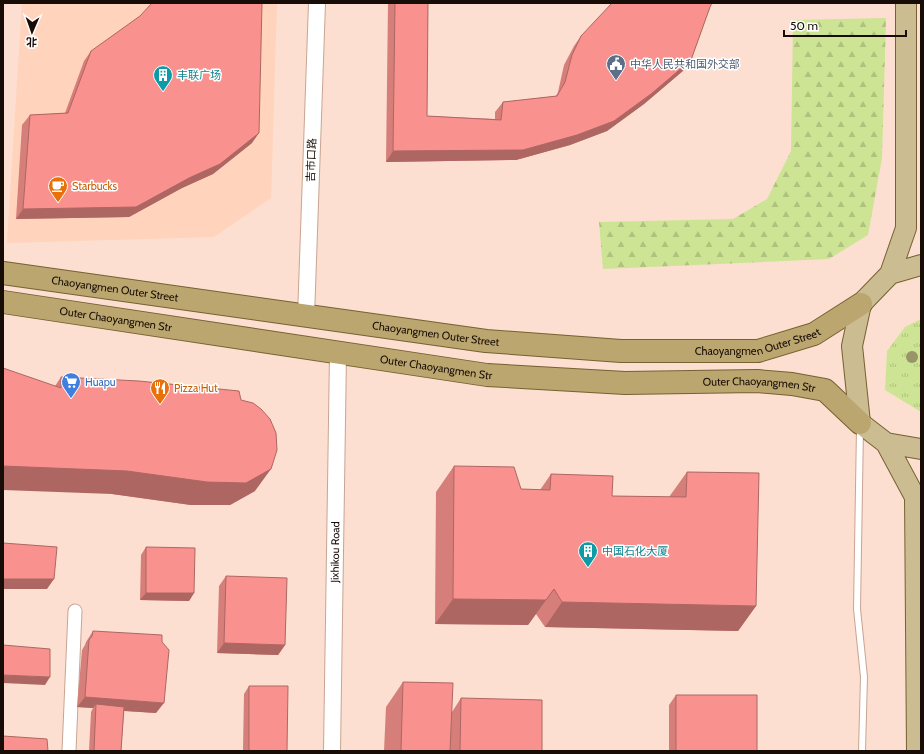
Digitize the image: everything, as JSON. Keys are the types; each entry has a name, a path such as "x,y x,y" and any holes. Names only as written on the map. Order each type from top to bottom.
{"highway":[{"name":"Chaoyangmen Outer Street","path":"3,273 306,317 494,342 621,350 758,351 814,334 861,304"},
{"name":"Outer Chaoyangmen Str","path":"3,302 338,354 487,375 625,383 757,381 792,384 825,390 860,422"}],"main road":[{"path":"906,3 906,228 890,274 861,304 852,346 860,422 886,443 915,497 917,751"},
{"path":"890,274 921,265"},
{"path":"886,443 921,449"}],"street":[{"name":"吉市口路","path":"306,317 317,3"},
{"name":"Jixhikou Road","path":"332,751 338,354"},
{"path":"69,751 75,611"}],"lane":[{"path":"860,422 857,609 864,677 862,751"}],"shaded area":[{"name":"丰联广场","path":"22,3 277,3 271,198 214,237 7,243"}],"green space":[{"path":"886,18 882,158 868,235 829,259 603,269 599,222 733,219 767,199 791,151 793,20"},
{"path":"921,319 921,412 885,390 887,351 905,327"}],"building":[{"name":"丰联广场","path":"152,3 262,3 259,133 220,164 189,178 136,207 23,209 30,115 68,113 91,51 140,16"},
{"name":"中华人民共和国外交部","path":"395,3 428,3 427,116 501,120 503,102 557,96 565,82 572,55 581,36 612,3 712,3 691,60 651,94 614,121 577,135 523,150 393,151"},
{"path":"3,368 61,388 61,377 139,381 239,391 241,400 253,403 270,419 276,433 277,450 271,469 246,483 207,482 127,471 3,466"},
{"name":"中国石化大厦","path":"454,466 514,467 521,489 550,490 551,474 613,476 612,496 686,497 687,472 759,473 756,606 562,602 554,589 546,600 453,599"},
{"path":"3,543 57,547 54,579 3,579"},
{"path":"146,547 195,548 194,593 146,593"},
{"path":"226,576 287,578 285,645 224,643"},
{"path":"93,631 162,635 162,642 169,650 164,703 85,697 89,640"},
{"path":"3,645 50,649 50,677 3,675"},
{"path":"403,682 453,683 450,751 401,751"},
{"path":"249,686 288,686 287,751 249,751"},
{"path":"676,695 757,695 757,751 676,751"},
{"path":"461,698 542,700 542,751 460,751"},
{"path":"96,704 124,707 121,751 94,751"},
{"path":"3,736 47,739 48,751 3,751"}],"place":[{"name":"中华人民共和国外交部","path":"616,81"},
{"name":"丰联广场","path":"163,92"},
{"name":"Starbucks","path":"58,203"},
{"name":"Huapu","path":"71,399"},
{"name":"Pizza Hut","path":"160,405"},
{"name":"中国石化大厦","path":"588,568"}]}
